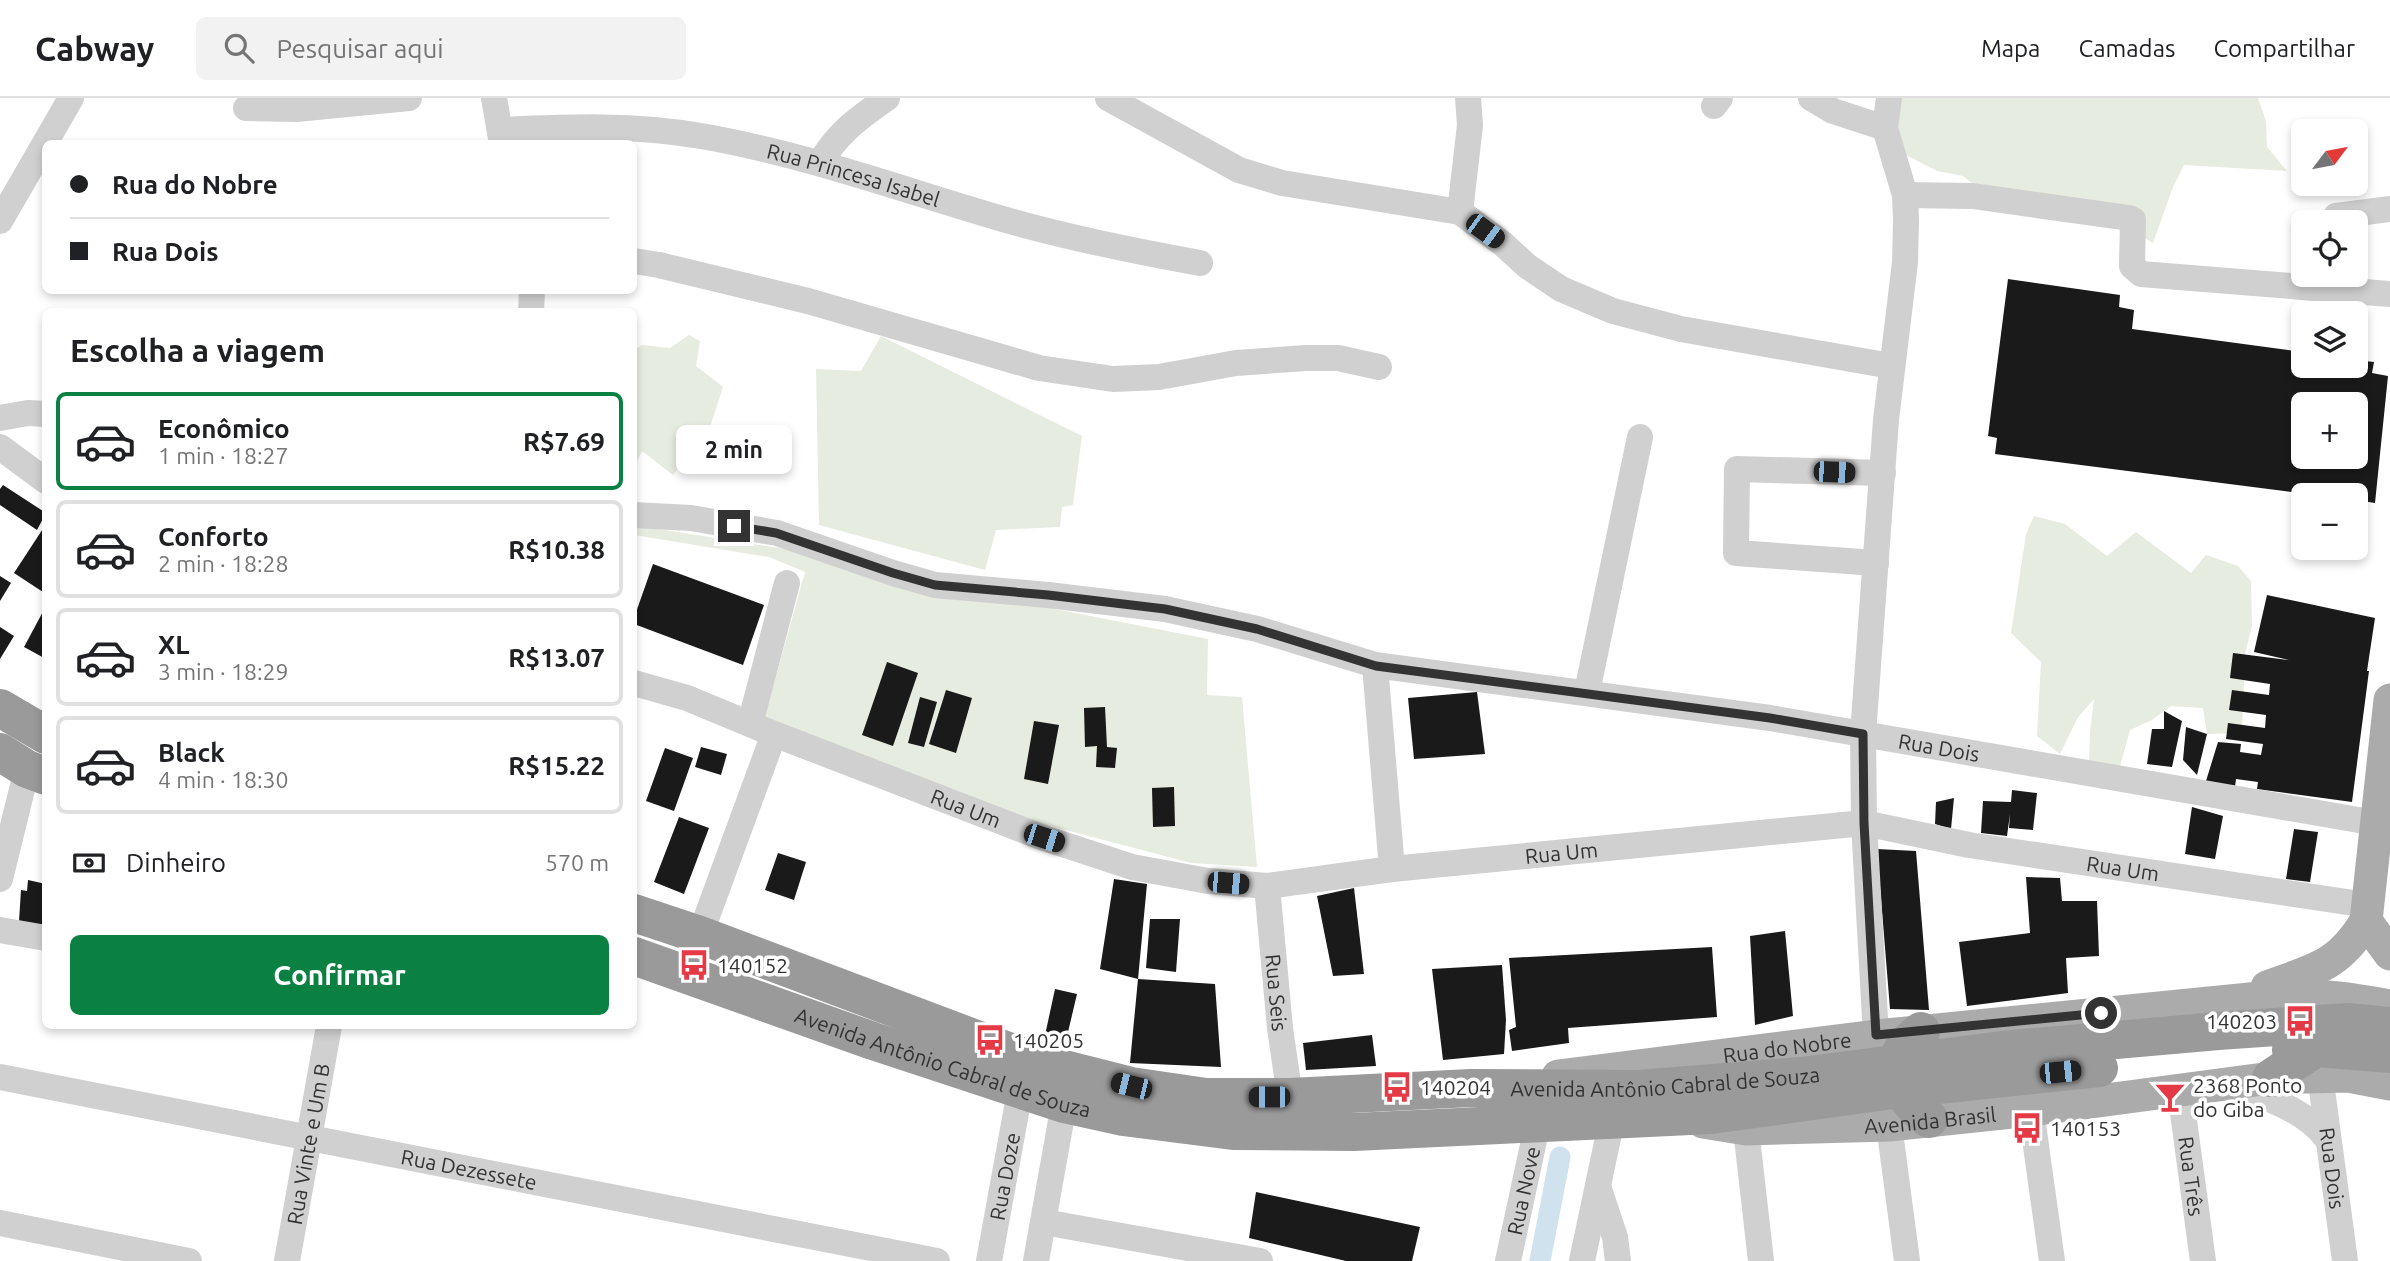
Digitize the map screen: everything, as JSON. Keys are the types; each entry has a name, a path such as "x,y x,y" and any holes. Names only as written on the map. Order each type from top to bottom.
{"highway":[{"path":"0,708 42,733"},
{"name":"Avenida Antônio Cabral de Souza","path":"637,915 699,935 1040,1063 1131,1086 1206,1097 1290,1097 1471,1088 1639,1089 1801,1076 1890,1078 2195,1057 2318,1062 2390,1054"},
{"name":"Avenida Antônio Cabral de Souza","path":"637,957 1064,1104 1123,1117 1233,1131 1354,1132 1677,1117 1789,1106 2002,1051 2218,1031 2348,1023 2390,1026"},
{"path":"1921,1031 1906,1042 1890,1078 1912,1106 1929,1119"},
{"path":"2271,1078 2318,1062"}],"main road":[{"path":"2229,1001 2333,960 2353,942 2367,913 2390,700"},
{"path":"2367,913 2390,954"},
{"path":"1921,1031 2312,994 2390,1006"},
{"path":"2318,1062 2348,1076 2390,1084"},
{"name":"Avenida Brasil","path":"1677,1117 1746,1129 1890,1078"},
{"name":"Avenida Brasil","path":"1929,1119 2031,1110 2271,1078"}],"street":[{"path":"60,139 71,98"},
{"path":"246,108 296,109 409,98"},
{"path":"494,98 501,137"},
{"path":"820,163 831,143 847,127 887,98"},
{"path":"1108,98 1239,170 1282,183 1460,212 1527,266 1561,289 1613,311 1681,330 1891,366"},
{"path":"1460,212 1470,125 1468,98"},
{"path":"1889,98 1885,128 1905,195 1905,262 1891,366 1863,734 1864,823 1907,1261"},
{"path":"1827,102 1885,128"},
{"name":"Rua Princesa Isabel","path":"501,137 586,126 649,129 702,136 820,163 1056,233 1200,263"},
{"path":"0,221 42,164"},
{"path":"1905,195 1973,196 2129,218 2133,220 2132,266 2141,274 2390,294"},
{"path":"2368,212 2390,209"},
{"path":"637,261 808,301 1039,368 1112,379 1159,377 1236,363 1306,358 1339,358 1379,367"},
{"path":"0,418 28,412 42,414"},
{"path":"1587,692 1640,437"},
{"path":"0,447 42,478"},
{"path":"1876,563 1735,553 1737,470 1883,473"},
{"name":"Rua Dois","path":"637,515 691,518 776,533 935,585 1165,609 1257,629 1376,666 1770,718 2376,823"},
{"path":"750,724 787,583"},
{"path":"1376,666 1392,869"},
{"name":"Rua Um","path":"637,684 687,698 1044,838 1132,867 1208,881 1267,886 1392,869 1864,823 1969,845 2367,913"},
{"path":"699,935 774,734"},
{"path":"0,879 24,766"},
{"name":"Rua Seis","path":"1267,886 1280,1028 1290,1097"},
{"path":"0,930 42,937"},
{"name":"Rua Vinte e Um B","path":"287,1261 328,1029"},
{"name":"Rua Dois","path":"2318,1062 2345,1261"},
{"name":"Rua Dezessete","path":"0,1077 937,1261"},
{"path":"2231,1084 2302,1114 2318,1126 2328,1140"},
{"name":"Rua Doze","path":"989,1261 1020,1091"},
{"name":"Rua Três","path":"2180,1091 2203,1261"},
{"path":"1036,1261 1064,1104"},
{"path":"2031,1110 2052,1261"},
{"path":"1582,1261 1612,1119"},
{"name":"Rua Nove","path":"1508,1261 1538,1122"},
{"path":"1746,1129 1761,1261"},
{"path":"1598,1186 1615,1237 1618,1261"},
{"path":"1044,1222 1185,1254 1260,1261"},
{"path":"0,1223 188,1261"}],"shaded area":[{"path":"1898,98 2258,98 2266,121 2267,147 2287,171 2184,165 2153,243 2091,206 1977,187 1963,176 1937,171 1904,154 1893,123"},
{"path":"689,335 700,341 696,366 723,387 711,424 673,475 642,451 637,461 637,348 642,345 670,348"},
{"path":"881,336 1082,436 1073,505 1062,507 1060,527 996,530 985,570 819,525 816,369 861,371"},
{"path":"2034,516 2065,524 2107,556 2136,532 2191,573 2206,555 2238,566 2251,581 2252,626 2245,654 2242,733 2207,734 2203,708 2171,706 2152,720 2130,730 2119,770 2089,763 2094,699 2078,717 2060,754 2037,736 2041,662 2011,633 2026,534"},
{"path":"637,525 804,552 1024,603 1208,639 1207,695 1242,697 1257,867 1191,863 1028,820 764,719 805,572 769,557 637,535"}],"building":[{"path":"2008,279 2120,295 2119,307 2134,310 2132,329 2291,350 2291,378 2368,378 2368,361 2374,362 2372,373 2388,376 2375,503 2368,502 2368,483 2291,483 2291,492 1995,454 1997,438 1988,436"},
{"path":"3,485 42,510 42,521 37,530 0,505 0,489"},
{"path":"42,530 42,591 14,573"},
{"path":"653,564 764,605 743,665 637,625 637,609"},
{"path":"0,576 11,583 0,601"},
{"path":"2267,595 2375,618 2352,802 2257,789 2258,782 2236,779 2235,787 2206,781 2218,742 2241,744 2240,752 2261,755 2263,744 2226,739 2228,723 2265,728 2266,715 2229,710 2232,690 2269,695 2270,684 2230,678 2233,653 2289,660 2254,652"},
{"path":"42,613 42,657 24,647"},
{"path":"0,627 14,636 0,659"},
{"path":"887,662 918,673 893,746 862,735"},
{"path":"946,690 972,698 956,753 929,744"},
{"path":"1477,692 1485,754 1414,759 1408,698"},
{"path":"920,697 937,702 924,747 908,743"},
{"path":"1105,707 1107,747 1117,748 1115,768 1096,767 1097,746 1085,747 1084,708"},
{"path":"2164,711 2182,721 2172,767 2147,764 2152,729 2164,729"},
{"path":"1034,721 1059,725 1048,784 1024,779"},
{"path":"2186,727 2207,734 2197,775 2183,760"},
{"path":"701,747 727,754 721,775 695,767"},
{"path":"665,748 693,758 674,811 646,801"},
{"path":"1174,787 1175,826 1153,827 1152,788"},
{"path":"2012,790 2037,793 2033,830 2009,828 2010,814 2007,836 1981,833 1983,801 2011,802"},
{"path":"1954,798 1951,829 1935,824 1936,802"},
{"path":"2192,807 2223,816 2215,859 2185,854"},
{"path":"679,817 709,828 684,894 654,882"},
{"path":"2294,829 2318,832 2310,882 2286,879"},
{"path":"1877,849 1916,851 1929,1010 1890,1009"},
{"path":"778,853 806,862 794,900 765,890"},
{"path":"2026,877 2060,878 2062,901 2097,901 2099,956 2066,958 2068,993 1967,1006 1959,942 2030,933"},
{"path":"1114,879 1147,884 1138,979 1100,969"},
{"path":"28,880 42,883 42,926 19,921 21,890 27,891"},
{"path":"1354,888 1364,974 1333,976 1317,896"},
{"path":"1150,919 1180,919 1176,972 1146,968"},
{"path":"1785,931 1793,1016 1755,1025 1750,936"},
{"path":"1712,947 1717,1017 1568,1028 1569,1043 1512,1051 1509,1030 1516,1027 1509,958"},
{"path":"1502,965 1506,1020 1504,1054 1443,1060 1432,969"},
{"path":"1138,979 1215,984 1221,1067 1130,1063"},
{"path":"1055,989 1077,994 1064,1049 1044,1040"},
{"path":"1372,1035 1376,1066 1306,1070 1303,1043"},
{"path":"1256,1192 1420,1227 1412,1261 1346,1261 1249,1238"}],"waterway":[{"path":"1540,1261 1560,1157"}],"place":[{"name":"140152","path":"694,965"},
{"name":"140203","path":"2300,1021"},
{"name":"140205","path":"990,1040"},
{"name":"140204","path":"1397,1087"},
{"name":"2368 Ponto do Giba","path":"2170,1097"},
{"name":"140153","path":"2027,1128"}],"route":[{"path":"734,526 776,533 935,585 1165,609 1257,629 1376,666 1770,718 1863,734 1864,823 1876,1035 2101,1013"}]}
